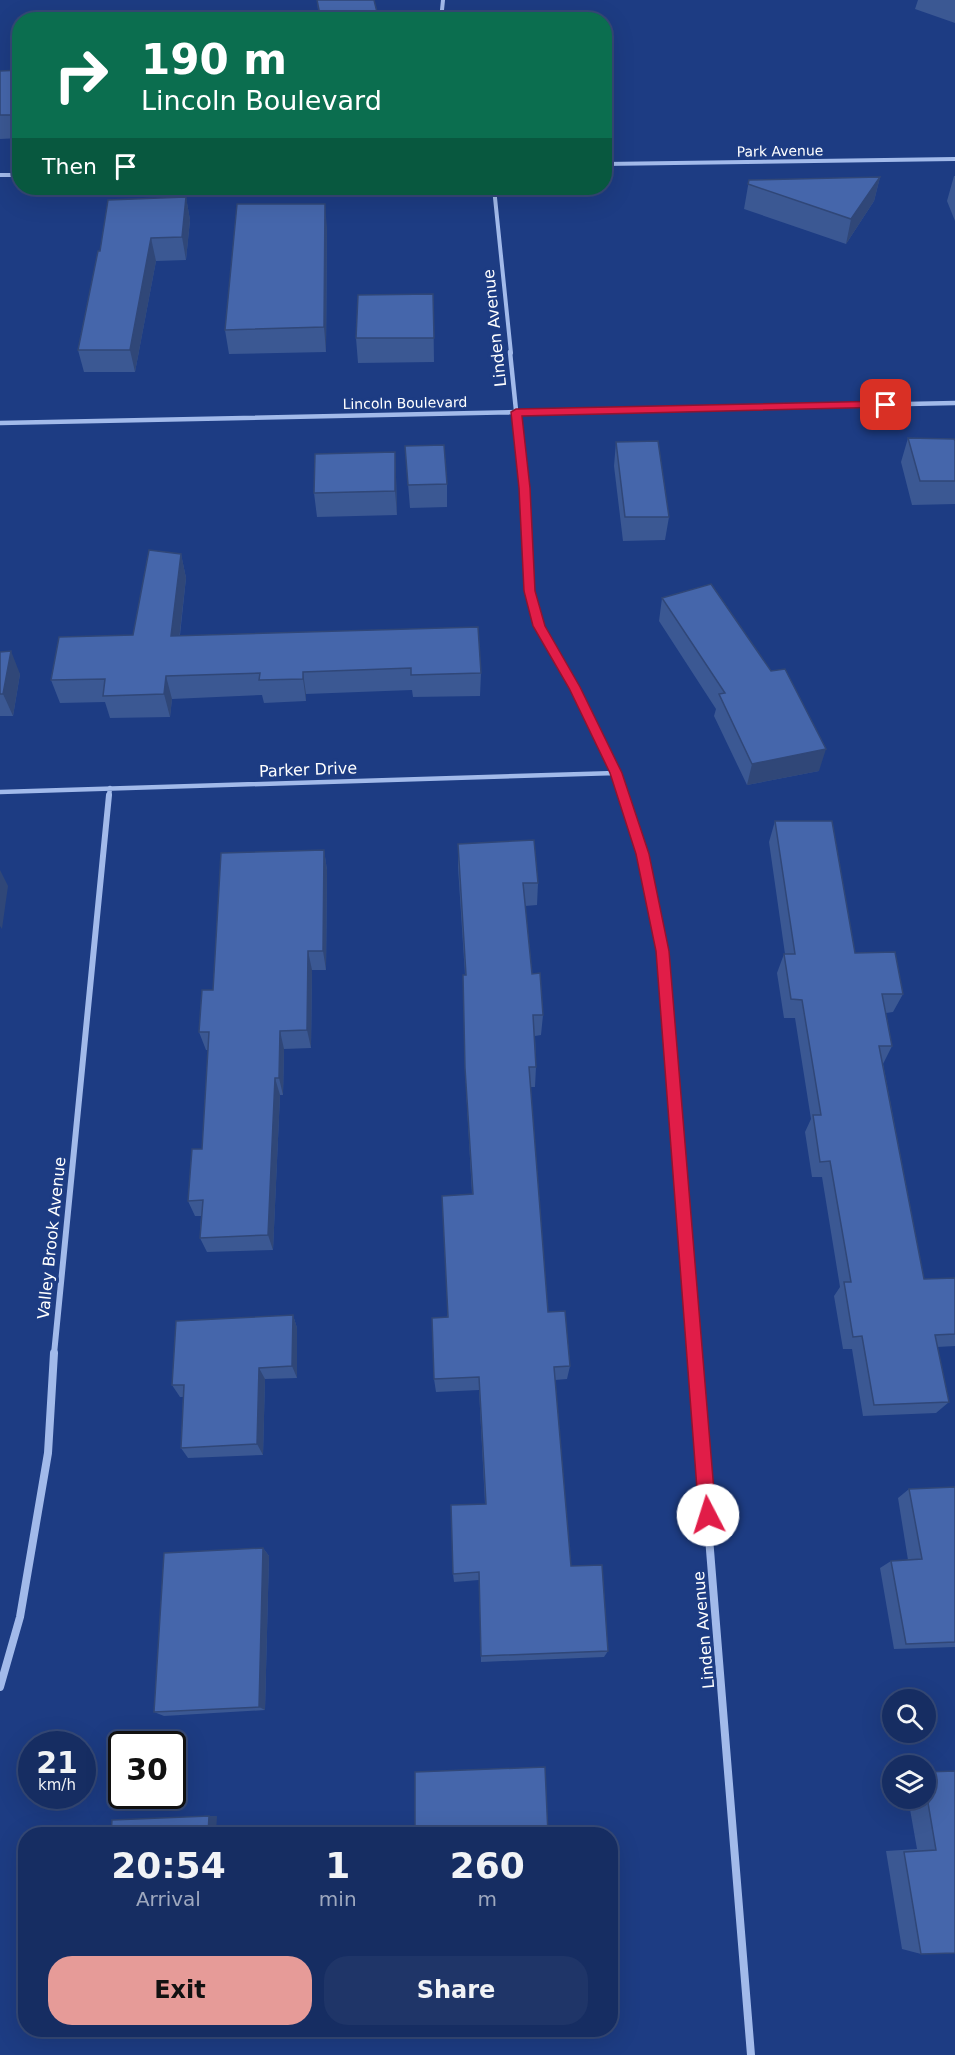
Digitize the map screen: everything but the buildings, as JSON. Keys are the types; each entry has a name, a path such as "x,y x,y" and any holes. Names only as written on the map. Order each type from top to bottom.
{"street":[{"name":"Park Avenue","path":"612,164 955,159"},
{"name":"Linden Avenue","path":"495,195 524,488 529,591 539,626 574,687 616,773 643,854 662,951 751,2055"},
{"name":"Lincoln Boulevard","path":"0,423 955,403"},
{"name":"Parker Drive","path":"0,792 616,773"},
{"name":"Valley Brook Avenue","path":"0,1687 20,1617 48,1453 56,1327 110,788"}],"route":[{"path":"708,1515 662,951 643,854 616,773 574,687 539,626 529,591 524,488 516,412 886,405"}]}
